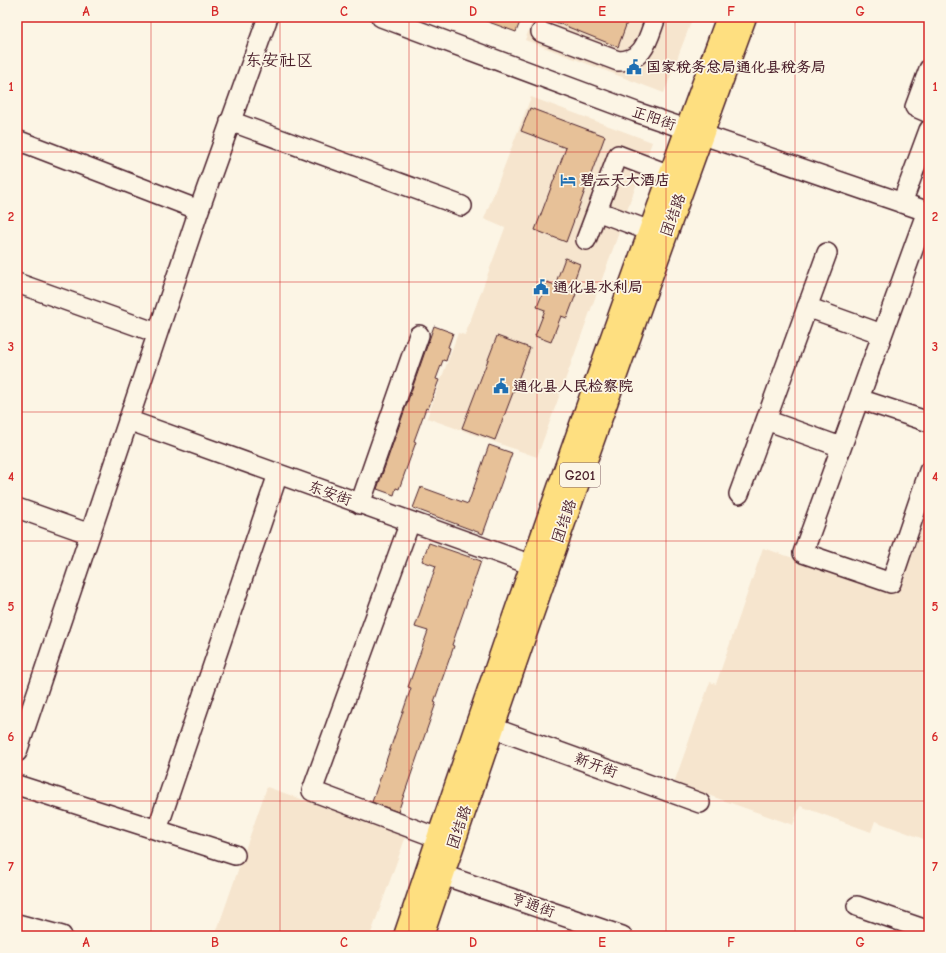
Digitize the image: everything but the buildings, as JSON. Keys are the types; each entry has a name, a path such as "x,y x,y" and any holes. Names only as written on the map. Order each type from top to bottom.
{"highway":[{"name":"团结路","path":"422,936 619,366 694,132 728,17"},
{"name":"团结路","path":"405,936 532,565 670,175 694,132 745,17"}],"street":[{"path":"17,752 199,210 268,17"},
{"name":"正阳街","path":"384,17 629,109 928,212"},
{"path":"541,32 618,61 626,61 632,59 643,51 656,17"},
{"path":"929,69 915,107 929,113"},
{"path":"230,121 462,206"},
{"path":"902,203 929,130"},
{"path":"17,140 199,210"},
{"path":"586,240 618,155 670,175"},
{"path":"597,211 650,231"},
{"path":"928,212 802,553 891,583 929,471"},
{"path":"739,494 827,253"},
{"path":"17,283 158,333"},
{"path":"807,307 882,334"},
{"path":"360,504 420,335"},
{"path":"859,399 929,422"},
{"name":"东安街","path":"128,420 532,565"},
{"path":"766,420 841,447"},
{"path":"157,830 278,474"},
{"path":"17,508 90,534"},
{"path":"410,522 312,792 438,838"},
{"name":"新开街","path":"493,728 700,802"},
{"path":"17,786 235,855"},
{"name":"亨通街","path":"443,875 622,936"},
{"path":"857,906 929,930"},
{"path":"17,924 62,936"}],"shaded area":[{"name":"国家税务总局通化县税务局","path":"534,17 693,17 664,93 525,40"},
{"path":"531,97 652,142 537,457 427,418 458,333 465,335 505,228 484,219"},
{"path":"929,499 929,841 875,821 871,832 800,806 793,825 674,783 710,682 716,684 763,548 896,592"},
{"path":"267,787 406,836 370,936 215,936"}],"place":[{"name":"国家税务总局通化县税务局","path":"634,67"},
{"name":"碧云天大酒店","path":"568,180"},
{"name":"通化县水利局","path":"541,287"},
{"name":"通化县人民检察院","path":"501,386"}],"district":[{"name":"东安社区","path":"279,60"}]}
